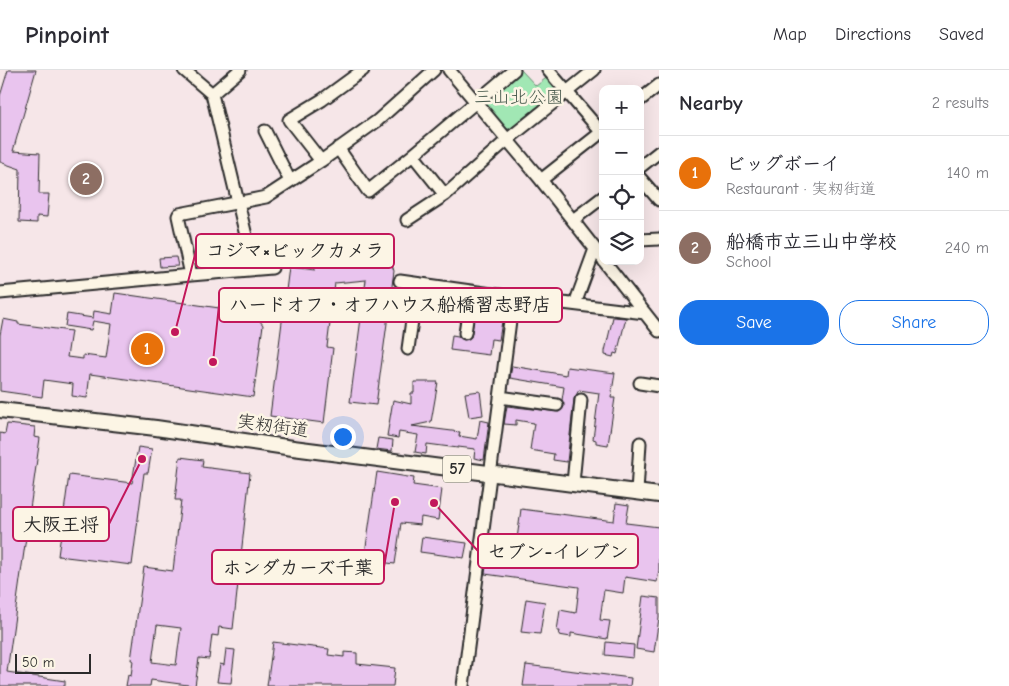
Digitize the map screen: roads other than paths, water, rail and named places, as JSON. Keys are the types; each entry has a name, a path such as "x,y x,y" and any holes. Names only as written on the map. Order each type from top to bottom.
{"main road":[{"name":"実籾街道","path":"0,410 156,428 293,448 659,495"}],"street":[{"path":"184,70 212,94 254,270"},
{"path":"212,94 240,70"},
{"path":"321,161 289,120 322,100 363,70"},
{"path":"191,275 179,214 266,197 377,121 434,70"},
{"path":"449,70 573,220 596,245 575,304"},
{"path":"338,148 368,191 514,70"},
{"path":"548,70 600,130"},
{"path":"407,220 445,196 507,140 594,70"},
{"path":"644,97 659,85"},
{"path":"264,131 290,181"},
{"path":"541,180 599,134"},
{"path":"644,164 659,152"},
{"path":"413,155 445,196"},
{"path":"644,183 659,200"},
{"path":"573,220 599,200"},
{"path":"644,240 659,239"},
{"path":"608,265 659,330"},
{"path":"0,293 272,268"},
{"path":"400,281 471,292 645,313"},
{"path":"408,349 417,284"},
{"path":"466,333 471,292"},
{"path":"463,686 512,297"},
{"path":"640,383 659,386"},
{"path":"500,397 556,405"},
{"path":"573,484 581,400"},
{"path":"637,492 640,443"}],"place":[{"name":"船橋市立三山中学校","path":"86,179"},
{"name":"コジマ×ビックカメラ","path":"175,332"},
{"name":"ビッグボーイ","path":"147,349"},
{"name":"ハードオフ・オフハウス船橋習志野店","path":"213,362"},
{"name":"大阪王将","path":"142,459"},
{"name":"ホンダカーズ千葉","path":"395,502"},
{"name":"セブン-イレブン","path":"434,503"}],"park label":[{"name":"三山北公園","path":"519,97"}]}
